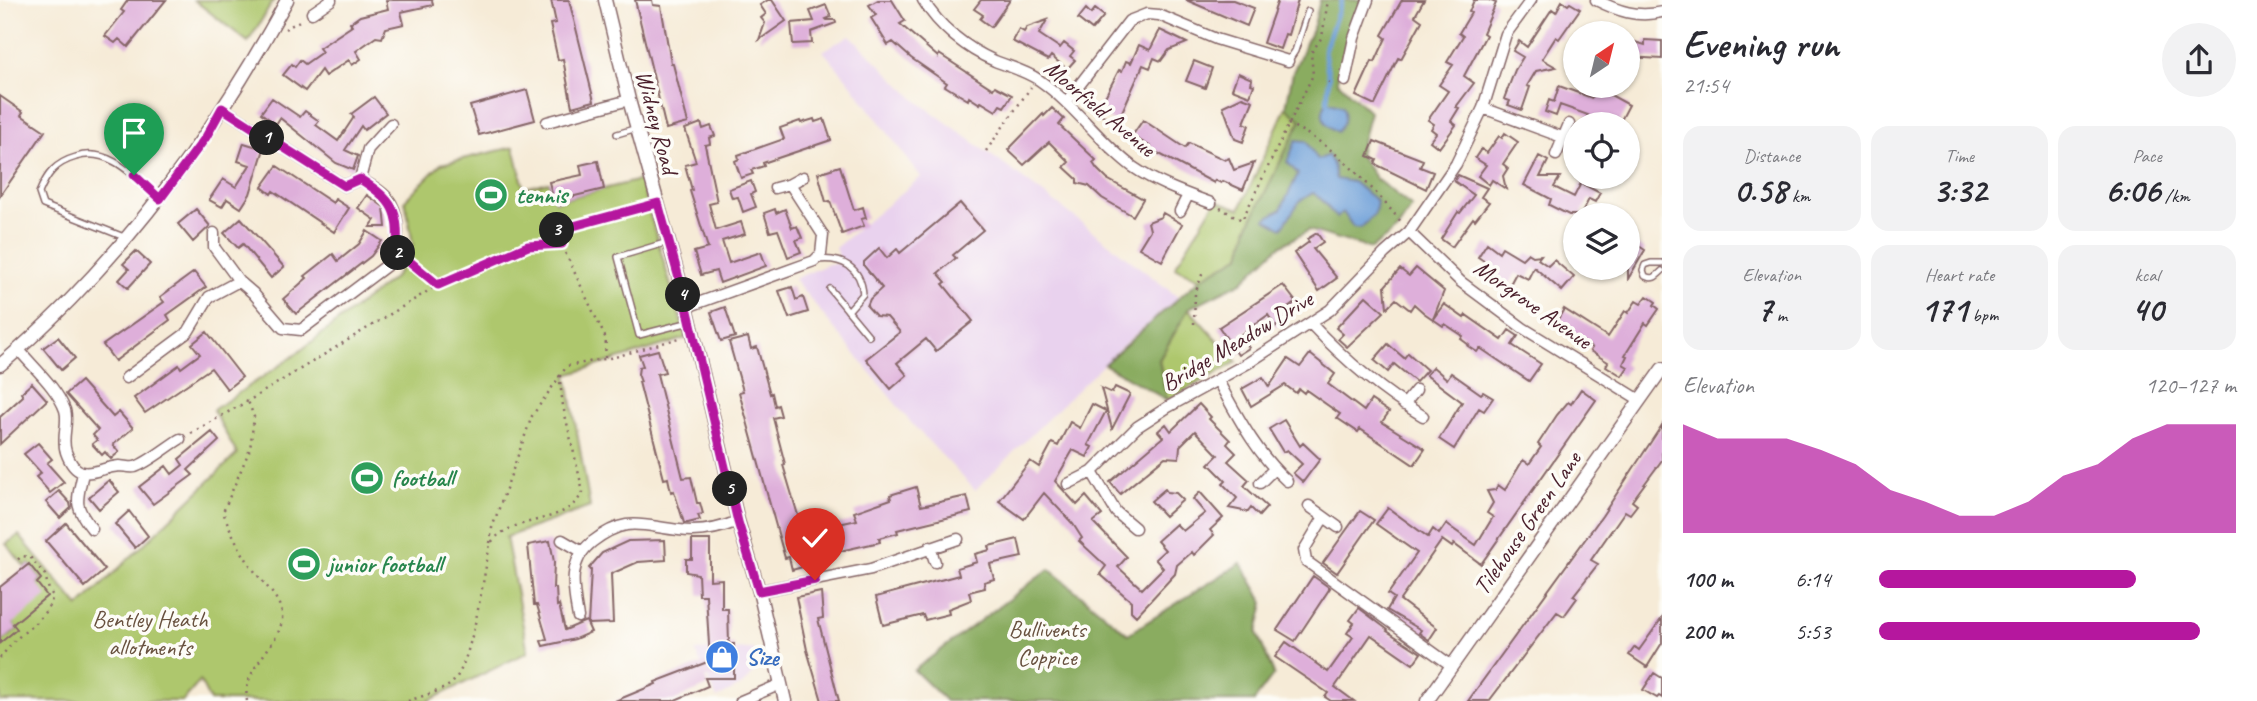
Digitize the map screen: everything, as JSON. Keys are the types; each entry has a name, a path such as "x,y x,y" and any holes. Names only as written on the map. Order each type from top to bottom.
{"street":[{"path":"0,365 19,350 104,265 160,199 206,137 287,0"},
{"name":"Widney Road","path":"605,0 629,100 691,322 738,522 759,591 785,701"},
{"path":"1345,81 1354,38 1368,0"},
{"name":"Bridge Meadow Drive","path":"1068,484 1092,472 1137,427 1218,381 1330,310 1409,232 1456,164 1483,108 1506,34 1531,0"},
{"path":"1596,0 1637,15 1662,12"},
{"name":"Moorfield Avenue","path":"927,1 944,27 966,45 993,60 1037,78 1066,101 1132,166 1188,195 1211,203"},
{"path":"312,13 325,2"},
{"path":"1066,101 1129,21 1147,14 1159,15 1216,39 1289,61"},
{"path":"547,122 629,100"},
{"path":"222,108 344,186 360,179"},
{"path":"1483,108 1562,137 1556,155"},
{"path":"360,179 368,149 391,124"},
{"path":"775,188 803,177"},
{"path":"214,233 214,247 239,281 254,293 283,328 301,330 390,264 397,251 398,229 391,204 381,193 360,179"},
{"path":"687,307 814,261 821,254 822,235 790,184"},
{"path":"1180,211 1188,195"},
{"name":"Morgrove Avenue","path":"1409,232 1461,282 1523,328 1640,400"},
{"path":"126,378 188,332 209,297 239,281"},
{"path":"1311,324 1341,356 1404,405 1423,416"},
{"path":"19,350 64,407 67,417 64,433 66,451 74,466 83,473 92,474 119,466 134,467 180,439"},
{"name":"Tilehouse Green Lane","path":"1427,701 1662,369"},
{"path":"1218,381 1248,437 1274,470 1287,481"},
{"path":"1404,405 1416,390"},
{"path":"1260,483 1274,470"},
{"path":"1092,472 1116,512 1135,528"},
{"path":"83,473 77,503 82,516 92,529"},
{"path":"1309,506 1338,527"},
{"path":"1324,517 1304,551 1306,561 1452,666"},
{"path":"578,617 573,572 582,551 610,529 631,524 652,524 681,531 717,530 738,522"},
{"path":"759,591 871,569 958,538"},
{"path":"562,540 582,551"},
{"path":"930,547 935,562"},
{"path":"741,701 781,684"}],"lane":[{"path":"1289,61 1308,11"},
{"path":"617,134 637,128"},
{"path":"127,238 43,205 39,193 47,175 61,161 95,153 123,167 160,199"},
{"path":"668,242 618,257 635,322 639,335 691,322"},
{"path":"814,261 839,260 858,274 863,294 848,311"},
{"path":"1662,264 1651,263 1645,265 1643,270 1645,276 1651,278 1662,271"},
{"path":"830,289 869,336"}],"path":[{"path":"1211,203 1242,220 1313,75 1311,53 1322,37 1328,0"},
{"path":"263,42 312,13"},
{"path":"986,151 1037,78"},
{"path":"1288,124 1323,143 1378,193 1409,232"},
{"path":"605,358 606,339 555,231 658,203"},
{"path":"180,439 248,401 438,285 528,246 562,244"},
{"path":"397,251 438,285"},
{"path":"1194,324 1195,294 1203,272"},
{"path":"489,550 492,528 532,416 559,374 567,366 615,357 684,337"},
{"path":"408,701 452,684 458,674 472,635 490,544 498,533 562,513 576,504 583,492 563,406 559,374"},
{"path":"247,701 246,682 281,626 282,613 276,597 253,570 232,536 223,512 250,449 254,417 248,401"},
{"path":"0,658 52,603 53,596 46,575 30,557 22,556 15,562"}],"shaded area":[{"path":"850,35 916,100 1178,297 1122,346 975,490 913,425 794,279 829,264 838,264 835,248 921,177 823,51"},
{"path":"754,649 755,669 751,676 742,685 717,698 695,651"}],"green space":[{"path":"194,0 274,0 248,42"},
{"path":"1320,0 1364,0 1350,29 1337,81 1370,112 1359,154 1376,179 1412,207 1397,229 1371,249 1309,230 1278,247 1242,282 1189,308 1159,360 1167,400 1104,364 1200,279 1241,255 1248,227 1301,120 1286,107 1293,72 1314,25"},
{"path":"1286,107 1301,120 1248,227 1241,255 1200,279 1175,267 1216,200 1240,209"},
{"name":"Bentley Heath allotments","path":"514,147 524,188 549,182 555,201 640,180 686,338 567,375 590,507 506,537 528,652 428,701 210,701 200,681 183,701 0,701 0,643 17,630 13,624 41,579 29,564 25,567 6,544 19,535 79,607 237,454 213,410 291,358 396,276 413,244 405,200 441,164"},
{"path":"1188,308 1237,362 1167,400 1159,360"},
{"name":"Bullivents Coppice","path":"1241,563 1264,603 1257,633 1274,674 1254,701 946,701 914,670 1049,569 1128,634"}],"water":[{"path":"1327,101 1343,106 1344,120 1337,132 1324,119 1323,111"},
{"path":"1296,140 1306,141 1318,160 1328,155 1336,179 1353,182 1377,201 1375,214 1361,228 1353,227 1343,212 1337,218 1313,193 1300,201 1282,228 1265,219 1281,209 1298,174 1287,162"}],"building":[{"path":"128,0 166,0 128,47 119,39 115,43 105,36 124,12 121,10"},
{"path":"386,0 432,0 433,5 401,12 404,24 386,28 382,38 376,37 356,51 361,59 352,65 349,60 325,76 321,70 305,91 283,75 292,64 295,67 300,60 305,64 322,52 319,48 352,26 350,23 360,16 388,9"},
{"path":"551,0 569,0 594,101 572,107 563,59 558,60 550,24 556,23"},
{"path":"635,0 652,0 653,5 661,6 671,63 688,123 666,129"},
{"path":"772,0 786,21 759,40 765,23 761,18 766,14 760,5"},
{"path":"878,0 892,0 905,21 900,24 938,57 939,54 993,89 995,86 1012,95 1004,107 1000,105 996,111 969,97 968,100 945,86 947,83 893,42 888,45 871,18 876,15 869,5"},
{"path":"981,0 1010,0 991,27 980,19 983,15 974,9"},
{"path":"1186,0 1233,0 1254,8 1247,26"},
{"path":"1278,0 1298,0 1288,35 1285,34 1280,49 1263,43"},
{"path":"1402,0 1424,0 1415,16 1422,21 1401,59 1398,58 1375,105 1356,96 1386,38 1382,35"},
{"path":"1474,0 1496,3 1483,33 1486,35 1464,76 1474,83 1456,107 1459,108 1451,121 1456,125 1439,148 1430,141 1436,133 1431,129 1434,124 1428,120 1448,91 1439,85 1453,65 1447,62 1463,36 1459,33 1471,13 1469,12"},
{"path":"1562,1 1580,9 1572,21 1563,21 1563,33 1559,39 1556,37 1542,59 1556,67 1536,71 1527,86 1530,87 1522,110 1508,105 1510,101 1504,99 1523,57 1513,51 1519,41 1527,47 1552,9 1556,12"},
{"path":"826,5 831,17 826,19 835,20 836,23 811,32 812,43 793,44 791,23 814,21 810,11"},
{"path":"1086,9 1091,14 1095,9 1104,16 1092,30 1078,19"},
{"path":"1047,20 1039,34 1060,48 1064,43 1074,51 1070,56 1075,60 1067,69 1051,56 1048,60 1012,41 1019,29 1024,32 1027,27"},
{"path":"1160,30 1187,43 1169,50 1161,61 1154,58 1150,68 1143,65 1117,123 1097,112 1119,70 1122,71 1126,61 1131,63 1139,45 1150,50"},
{"path":"1645,40 1662,41 1662,59 1640,58 1640,44 1645,45"},
{"path":"1194,61 1212,68 1205,88 1186,81"},
{"path":"1238,73 1252,79 1251,84 1254,85 1250,96 1232,89"},
{"path":"1559,86 1563,87 1563,98 1616,98 1629,105 1625,112 1580,112 1560,105 1556,116 1545,112 1549,100 1554,102"},
{"path":"527,90 535,120 479,135 470,106"},
{"path":"0,96 23,112 21,115 45,131 0,196"},
{"path":"374,97 386,113 364,130 361,126 345,150 358,156 353,170 336,163 280,118 276,124 261,113 272,98 300,117 305,111 319,121 316,125 338,141 354,117 351,114"},
{"path":"1242,97 1253,101 1244,123 1249,125 1243,142 1235,139 1223,106"},
{"path":"1052,108 1064,119 1059,125 1096,160 1093,163 1107,179 1143,199 1133,216 1102,198 1089,186 1077,183 1077,179 1064,167 1069,162 1049,142 1024,165 1008,150"},
{"path":"814,119 815,122 824,119 831,140 763,163 764,166 751,170 753,174 741,178 735,161 739,159 738,155 784,139 780,128"},
{"path":"1143,120 1185,148 1189,143 1225,160 1229,158 1234,170 1254,163 1243,190 1223,181 1221,183 1215,180 1214,183 1150,149 1151,147 1132,136"},
{"path":"701,123 703,129 711,126 715,136 709,138 710,144 705,145 717,202 709,204 716,230 741,222 745,234 722,241 729,263 761,252 766,266 720,283 716,271 701,275 694,252 708,248 690,191 692,190 685,165 696,162 685,129"},
{"path":"1505,133 1518,142 1503,164 1508,168 1503,176 1506,189 1492,180 1489,185 1478,176 1486,165 1475,158 1481,149 1487,153 1499,136 1502,138"},
{"path":"1374,141 1423,160 1420,167 1433,172 1426,189 1375,164 1377,160 1368,156"},
{"path":"244,143 264,149 250,194 241,208 227,199 222,207 209,200 223,179 236,187 250,165 238,161"},
{"path":"1539,156 1548,161 1540,177 1560,177 1554,187 1574,197 1578,189 1592,189 1600,193 1595,202 1589,199 1587,203 1563,203 1563,212 1549,205 1551,199 1524,185"},
{"path":"598,161 604,189 554,201 549,182 582,175 580,165"},
{"path":"277,166 333,203 335,199 349,208 334,232 273,191 271,194 262,187"},
{"path":"840,166 854,210 863,207 866,218 861,219 864,226 842,234 830,201 826,202 818,173"},
{"path":"1458,175 1487,188 1481,197 1489,202 1475,220 1473,218 1452,247 1441,239 1458,212 1460,213 1474,195 1454,181"},
{"path":"751,181 755,192 751,194 756,207 743,212 738,197 732,198 729,189"},
{"path":"367,195 384,207 386,227 370,227 375,220 358,208"},
{"path":"960,203 983,230 953,255 956,258 938,273 946,282 943,284 973,321 936,351 926,339 897,363 907,375 891,389 866,359 900,332 887,317 876,316 867,306 870,299 882,288 864,266 864,262 879,248 887,258 897,249 900,253"},
{"path":"196,209 210,226 193,242 178,224"},
{"path":"775,209 776,213 785,209 792,228 797,226 802,238 796,240 801,252 788,257 778,230 770,232 764,213"},
{"path":"1163,213 1182,224 1162,261 1139,248 1150,230 1148,222 1161,217"},
{"path":"241,218 284,267 271,278 243,244 238,248 224,233"},
{"path":"367,231 382,241 371,256 296,314 283,299 307,278 305,276 333,254 338,261 359,244"},
{"path":"1317,233 1323,242 1313,249 1337,278 1319,291 1294,253"},
{"path":"1487,243 1499,252 1502,247 1522,259 1528,253 1533,256 1541,255 1538,259 1548,266 1554,260 1563,268 1563,280 1571,280 1562,291 1534,267 1528,279 1516,273 1509,286 1488,274 1493,267 1478,257"},
{"path":"136,251 150,264 128,288 119,280 129,269 123,264"},
{"path":"1416,268 1444,291 1433,319 1444,304 1464,318 1466,315 1502,340 1509,330 1518,336 1512,345 1541,364 1529,381 1480,348 1477,352 1468,346 1461,339 1463,336 1445,324 1443,326 1424,313 1414,304 1410,310 1396,299 1387,308 1385,286 1400,269 1409,276"},
{"path":"194,272 206,287 167,315 170,320 115,361 103,345 164,302 160,297"},
{"path":"1283,285 1296,302 1280,314 1284,321 1276,327 1268,315 1240,335 1249,348 1238,355 1219,327"},
{"path":"792,287 796,300 803,297 808,312 789,318 779,291"},
{"path":"1366,296 1384,312 1347,347 1338,339 1343,334 1336,328"},
{"path":"1647,296 1656,302 1654,305 1659,309 1648,325 1645,323 1625,355 1627,356 1623,364 1628,367 1622,376 1606,366 1608,362 1590,351 1592,348 1555,324 1564,309 1608,337 1625,311 1628,313 1636,301 1641,304"},
{"path":"725,307 735,337 721,341 711,312"},
{"path":"207,332 242,377 227,389 211,368 145,413 134,398 179,365 181,368 200,354 192,344"},
{"path":"58,337 75,358 61,370 43,348"},
{"path":"748,337 751,349 757,347 770,394 772,393 775,406 778,405 781,416 773,418 785,464 783,465 800,522 800,530 797,531 806,566 792,570 789,557 785,558 779,537 739,392 743,391 729,342"},
{"path":"1388,344 1404,358 1408,353 1427,370 1416,382 1394,364 1388,372 1374,360"},
{"path":"658,350 665,372 657,374 683,478 691,477 697,503 700,503 703,514 698,515 700,520 688,523 684,523 668,478 664,479 639,382 639,367 643,366 639,355"},
{"path":"1310,354 1335,374 1328,384 1364,411 1371,400 1389,412 1382,422 1425,449 1414,465 1360,429 1358,432 1337,418 1340,414 1306,390 1304,393 1299,389 1296,393 1285,385 1251,406 1242,389 1263,377 1269,387 1288,359 1300,367"},
{"path":"1433,367 1447,379 1451,373 1481,394 1483,392 1493,398 1484,411 1479,408 1454,449 1439,439 1462,402 1426,375"},
{"path":"81,381 113,417 119,412 133,428 113,445 119,452 111,459 105,452 102,455 92,444 97,440 93,435 98,430 66,394"},
{"path":"32,383 47,400 0,444 0,417 23,396 21,393"},
{"path":"1115,387 1130,394 1112,429 1101,388 1112,393"},
{"path":"1581,389 1596,400 1481,564 1454,544 1452,547 1442,540 1400,600 1437,628 1429,640 1419,633 1421,630 1387,610 1394,598 1388,594 1417,553 1376,524 1388,508 1428,537 1433,529 1439,534 1446,524 1476,545 1493,517 1487,513 1493,503 1487,491 1495,490 1498,485 1505,490 1523,460 1529,464 1541,447 1538,444 1557,415 1568,402 1571,404"},
{"path":"1092,404 1106,411 1088,445 1092,447 1087,457 1073,450 1055,481 1077,505 1086,496 1102,515 1093,522 1127,557 1118,567 1142,589 1163,568 1155,559 1165,550 1157,541 1176,524 1183,531 1205,513 1193,499 1200,492 1223,518 1210,530 1214,535 1194,555 1192,552 1177,565 1175,574 1136,616 1131,611 1131,601 1100,574 1106,566 1079,541 1082,538 1073,524 1044,493 1024,519 999,501 1030,461 1039,467 1052,443 1058,446 1070,422 1080,428"},
{"path":"1199,404 1211,417 1209,419 1230,440 1227,444 1236,453 1228,461 1249,480 1244,486 1267,507 1259,516 1251,508 1248,512 1229,508 1237,498 1223,484 1226,481 1209,464 1218,455 1195,431 1180,446 1179,458 1165,457 1120,494 1110,482 1163,437 1158,431 1166,424 1171,431"},
{"path":"1284,420 1300,446 1303,443 1320,459 1303,482 1293,473 1302,464 1287,450 1283,452 1269,429"},
{"path":"1662,425 1662,460 1632,501 1637,505 1630,514 1625,511 1591,560 1598,564 1573,596 1577,598 1564,616 1557,612 1489,701 1468,701 1602,516"},
{"path":"212,432 219,441 188,470 193,475 153,504 139,487 166,466 172,474 183,465 179,459"},
{"path":"38,443 52,459 47,463 64,482 50,493 36,477 41,473 24,454"},
{"path":"109,480 119,492 99,509 89,497"},
{"path":"916,487 921,506 967,496 971,512 897,530 898,533 879,538 880,542 840,551 834,525 857,520 854,512 891,499 890,495"},
{"path":"1165,489 1167,492 1176,493 1183,500 1165,516 1151,501"},
{"path":"59,491 71,508 60,518 46,502"},
{"path":"129,511 148,536 135,548 115,524"},
{"path":"1360,511 1374,520 1337,573 1323,563"},
{"path":"66,523 105,570 85,587 46,541"},
{"path":"1018,539 1022,557 990,564 994,579 984,582 985,588 969,592 971,600 948,609 949,614 925,620 923,615 883,625 876,597 959,575 957,568 977,562 975,554 990,550 989,546"},
{"path":"665,540 666,560 638,562 611,574 613,623 588,624 589,568 602,553 628,541"},
{"path":"692,540 710,540 710,580 722,579 722,609 728,609 729,644 734,644 734,678 705,678 708,686 673,701 615,701 710,661 706,595 699,595 698,574 686,572 686,559 692,559"},
{"path":"550,541 554,562 553,588 556,588 557,606 559,605 565,630 586,621 591,632 575,639 543,646 541,641 547,639 537,605 534,605 528,545"},
{"path":"29,564 41,579 37,583 47,596 13,624 17,629 0,643 0,587"},
{"path":"1313,576 1330,588 1295,641 1277,630"},
{"path":"821,592 823,618 818,619 839,701 822,701 807,650 796,597"},
{"path":"1359,608 1387,631 1421,653 1413,664 1371,635 1335,687 1354,701 1331,701 1325,697 1328,693 1275,657 1286,642 1328,672 1353,637 1347,633 1354,623 1350,620"},
{"path":"1662,618 1662,643 1647,667 1629,655 1635,647 1639,650"},
{"path":"1654,673 1662,678 1662,698 1643,690"}],"waterway":[{"path":"1327,101 1329,78 1324,51 1342,0"}],"place":[{"name":"tennis","path":"491,195"},
{"name":"football","path":"367,478"},
{"name":"junior football","path":"304,564"},
{"name":"Size","path":"722,657"}],"route":[{"path":"134,175 160,199 206,137 222,108 344,186 360,179 381,193 391,204 398,229 397,251 438,285 528,246 562,244 555,231 658,203 687,307 738,522 759,591 815,580"}]}
